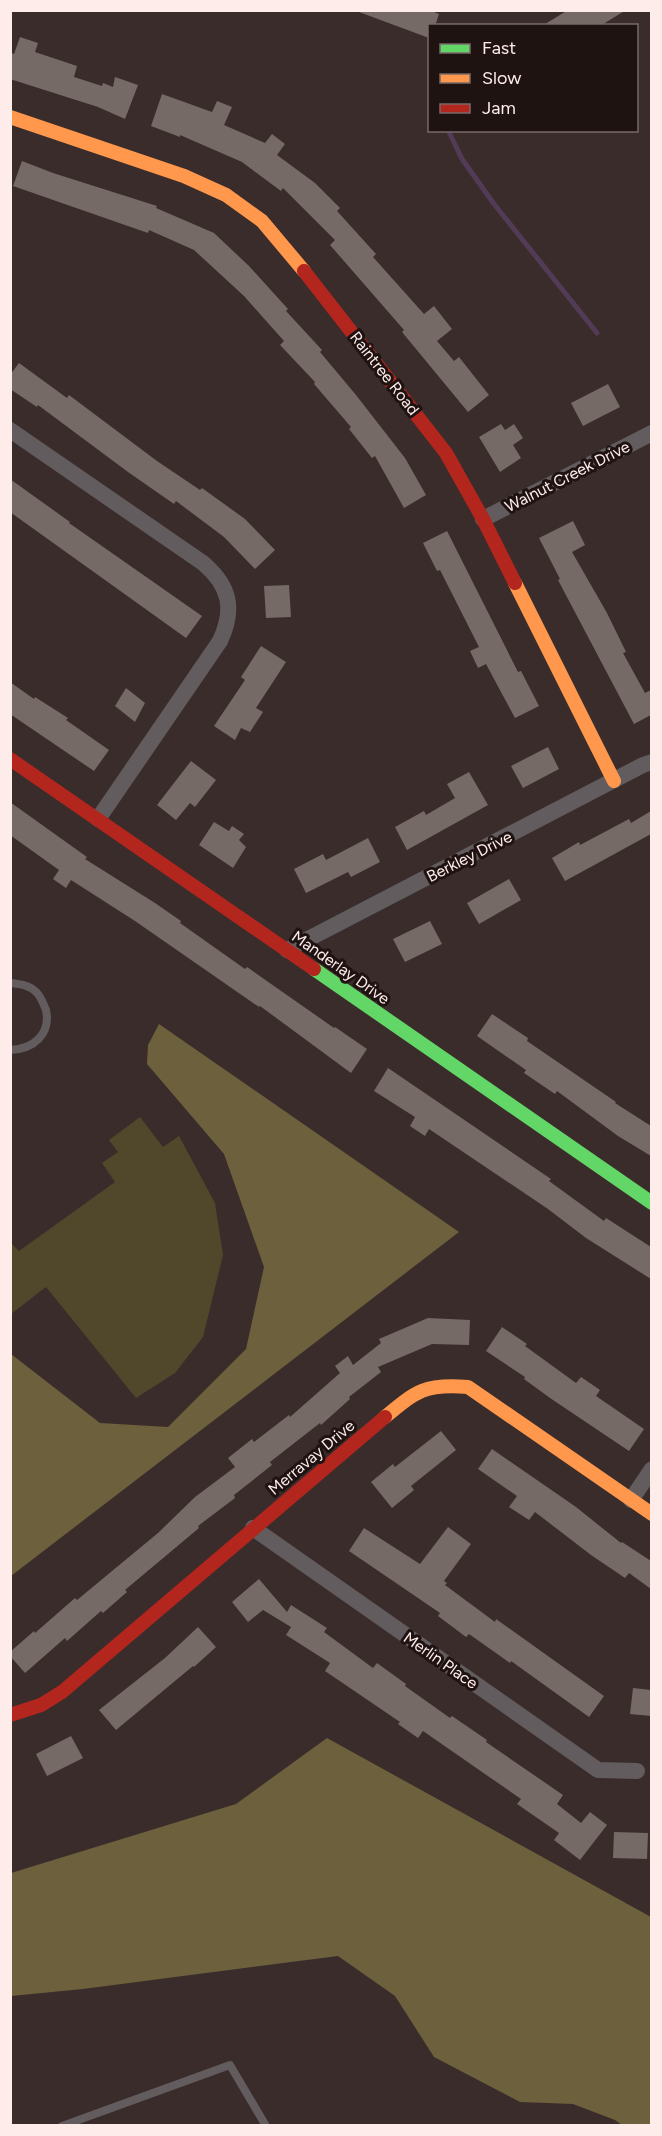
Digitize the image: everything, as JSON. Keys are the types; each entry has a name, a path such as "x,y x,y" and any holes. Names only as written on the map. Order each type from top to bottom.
{"street":[{"name":"Raintree Road","path":"10,117 184,176 226,195 262,221 283,244 446,453 483,519 614,781"},
{"path":"10,430 203,562 223,585 228,599 229,614 220,641 98,819"},
{"name":"Walnut Creek Drive","path":"483,519 651,433"},
{"name":"Manderlay Drive","path":"10,759 651,1203"},
{"name":"Berkley Drive","path":"287,950 651,762"},
{"name":"Merravay Drive","path":"10,1715 41,1705 62,1692 405,1400 419,1390 430,1386 446,1385 468,1388 651,1514"},
{"path":"631,1500 651,1470"},
{"name":"Merlin Place","path":"253,1528 598,1770 637,1771"}],"lane":[{"path":"10,983 26,985 38,993 45,1006 47,1020 45,1032 36,1042 23,1049 10,1050"},
{"path":"62,2126 230,2065 266,2126"}],"shaded area":[{"path":"159,1024 459,1232 11,1576 11,1354 100,1423 168,1427 246,1349 264,1267 224,1154 147,1064 148,1045"},
{"path":"140,1117 163,1147 179,1136 215,1203 223,1255 203,1337 175,1373 136,1398 46,1287 11,1314 10,1242 19,1251 115,1182 102,1163 118,1152 109,1140"},
{"path":"327,1738 651,1917 651,2125 622,2125 615,2120 573,2104 520,2102 434,2057 395,1996 338,1956 11,1996 11,1873 236,1804"}],"building":[{"path":"359,10 429,10 439,14 436,24 428,24 428,38 359,12"},
{"path":"568,10 626,10 603,24 545,24"},
{"path":"20,37 38,43 35,52 77,66 74,77 102,86 103,83 113,87 115,77 138,85 125,119 98,107 10,79 10,52 14,54"},
{"path":"162,94 212,112 217,101 232,107 224,125 265,143 272,134 285,144 277,155 315,183 340,208 337,211 376,254 373,257 424,314 434,306 452,329 437,341 454,361 459,357 489,395 468,412 402,332 404,330 330,245 335,240 283,188 281,191 242,162 180,135 180,137 151,126"},
{"path":"22,161 157,206 156,208 214,233 249,266 322,350 320,352 405,458 426,495 404,508 375,456 372,458 349,429 351,427 314,384 315,382 280,345 284,341 244,296 194,250 149,230 148,233 13,186"},
{"path":"19,363 67,398 69,395 157,461 200,490 202,488 245,519 275,550 255,569 224,537 176,501 174,504 38,405 37,407 10,389 10,375"},
{"path":"608,384 620,407 583,426 571,403"},
{"path":"501,424 505,430 514,424 523,438 513,445 521,458 500,472 479,437"},
{"path":"10,479 202,616 186,638 10,512"},
{"path":"573,521 585,545 572,552 607,613 626,652 623,653 645,693 651,690 651,715 634,724 558,580 560,579 539,538"},
{"path":"447,531 518,672 521,671 539,706 515,718 486,664 478,668 470,651 479,647 440,570 437,571 423,543"},
{"path":"289,585 291,617 266,618 264,586"},
{"path":"261,646 286,662 256,708 263,712 250,732 241,728 235,740 214,726 245,680 241,677"},
{"path":"10,682 68,718 66,720 109,750 94,771 10,714"},
{"path":"126,688 145,703 135,722 115,706"},
{"path":"548,747 559,769 523,788 511,766"},
{"path":"191,761 216,780 195,807 190,803 176,820 157,805"},
{"path":"469,772 488,805 407,850 395,827 424,811 426,815 455,798 447,784"},
{"path":"10,802 87,857 85,859 155,903 245,969 247,967 367,1049 351,1073 260,1006 135,921 71,880 66,888 53,879 59,870 10,835"},
{"path":"651,811 651,834 565,881 552,858 579,842 580,845 629,819 631,823"},
{"path":"214,822 229,831 232,826 244,834 239,840 246,847 233,868 199,845"},
{"path":"368,838 380,862 351,877 348,872 306,893 294,869 323,854 326,860"},
{"path":"509,879 521,900 479,924 467,903"},
{"path":"430,921 442,944 405,962 393,939"},
{"path":"492,1014 615,1103 651,1126 651,1156 618,1136 557,1091 555,1094 524,1073 526,1070 477,1036"},
{"path":"388,1068 551,1179 549,1181 604,1221 606,1218 651,1247 651,1279 586,1238 548,1209 429,1129 425,1136 410,1126 415,1117 374,1091"},
{"path":"428,1318 470,1320 469,1345 432,1344 378,1367 381,1372 349,1397 350,1399 321,1425 320,1423 270,1462 272,1465 234,1495 235,1498 198,1526 199,1528 125,1590 127,1592 103,1613 101,1611 67,1641 65,1638 25,1673 10,1656 10,1652 34,1631 35,1633 75,1598 77,1600 158,1533 195,1497 235,1467 228,1458 252,1439 254,1442 289,1415 290,1417 340,1373 335,1366 348,1356 353,1365 381,1343 379,1339"},
{"path":"502,1327 576,1383 581,1377 600,1390 596,1396 644,1429 629,1451 550,1398 524,1379 525,1377 486,1351"},
{"path":"441,1431 456,1450 411,1486 414,1490 392,1508 371,1482 393,1464 395,1467"},
{"path":"492,1449 576,1507 621,1543 651,1561 651,1589 629,1573 625,1578 535,1512 529,1520 509,1507 517,1496 478,1469"},
{"path":"448,1527 471,1544 444,1581 447,1583 445,1585 604,1696 589,1717 511,1661 510,1663 469,1634 466,1637 438,1616 440,1613 349,1551 364,1528 420,1564"},
{"path":"259,1579 287,1612 291,1605 327,1628 324,1632 373,1668 377,1663 450,1718 452,1716 563,1795 557,1804 581,1823 590,1812 607,1825 580,1860 554,1840 559,1833 517,1804 521,1799 423,1731 418,1738 398,1724 400,1722 325,1671 330,1663 286,1635 291,1627 263,1610 248,1622 232,1602"},
{"path":"198,1627 216,1647 116,1730 99,1710 165,1658"},
{"path":"633,1688 651,1690 651,1716 630,1714"},
{"path":"71,1736 83,1758 47,1776 36,1754"},
{"path":"614,1832 648,1833 647,1859 613,1858"}],"waterway":[{"path":"449,132 462,159 494,204 597,333"}],"traffic: fast":[{"path":"314,969 652,1203"}],"traffic: slow":[{"path":"10,117 184,176 226,195 262,221 304,271"},
{"path":"515,583 614,781"},
{"path":"385,1417 422,1391 442,1386 468,1387 652,1514"}],"traffic: jam":[{"path":"304,271 446,453 515,583"},
{"path":"10,759 314,969"},
{"path":"10,1715 41,1705 62,1692 385,1417"}]}
